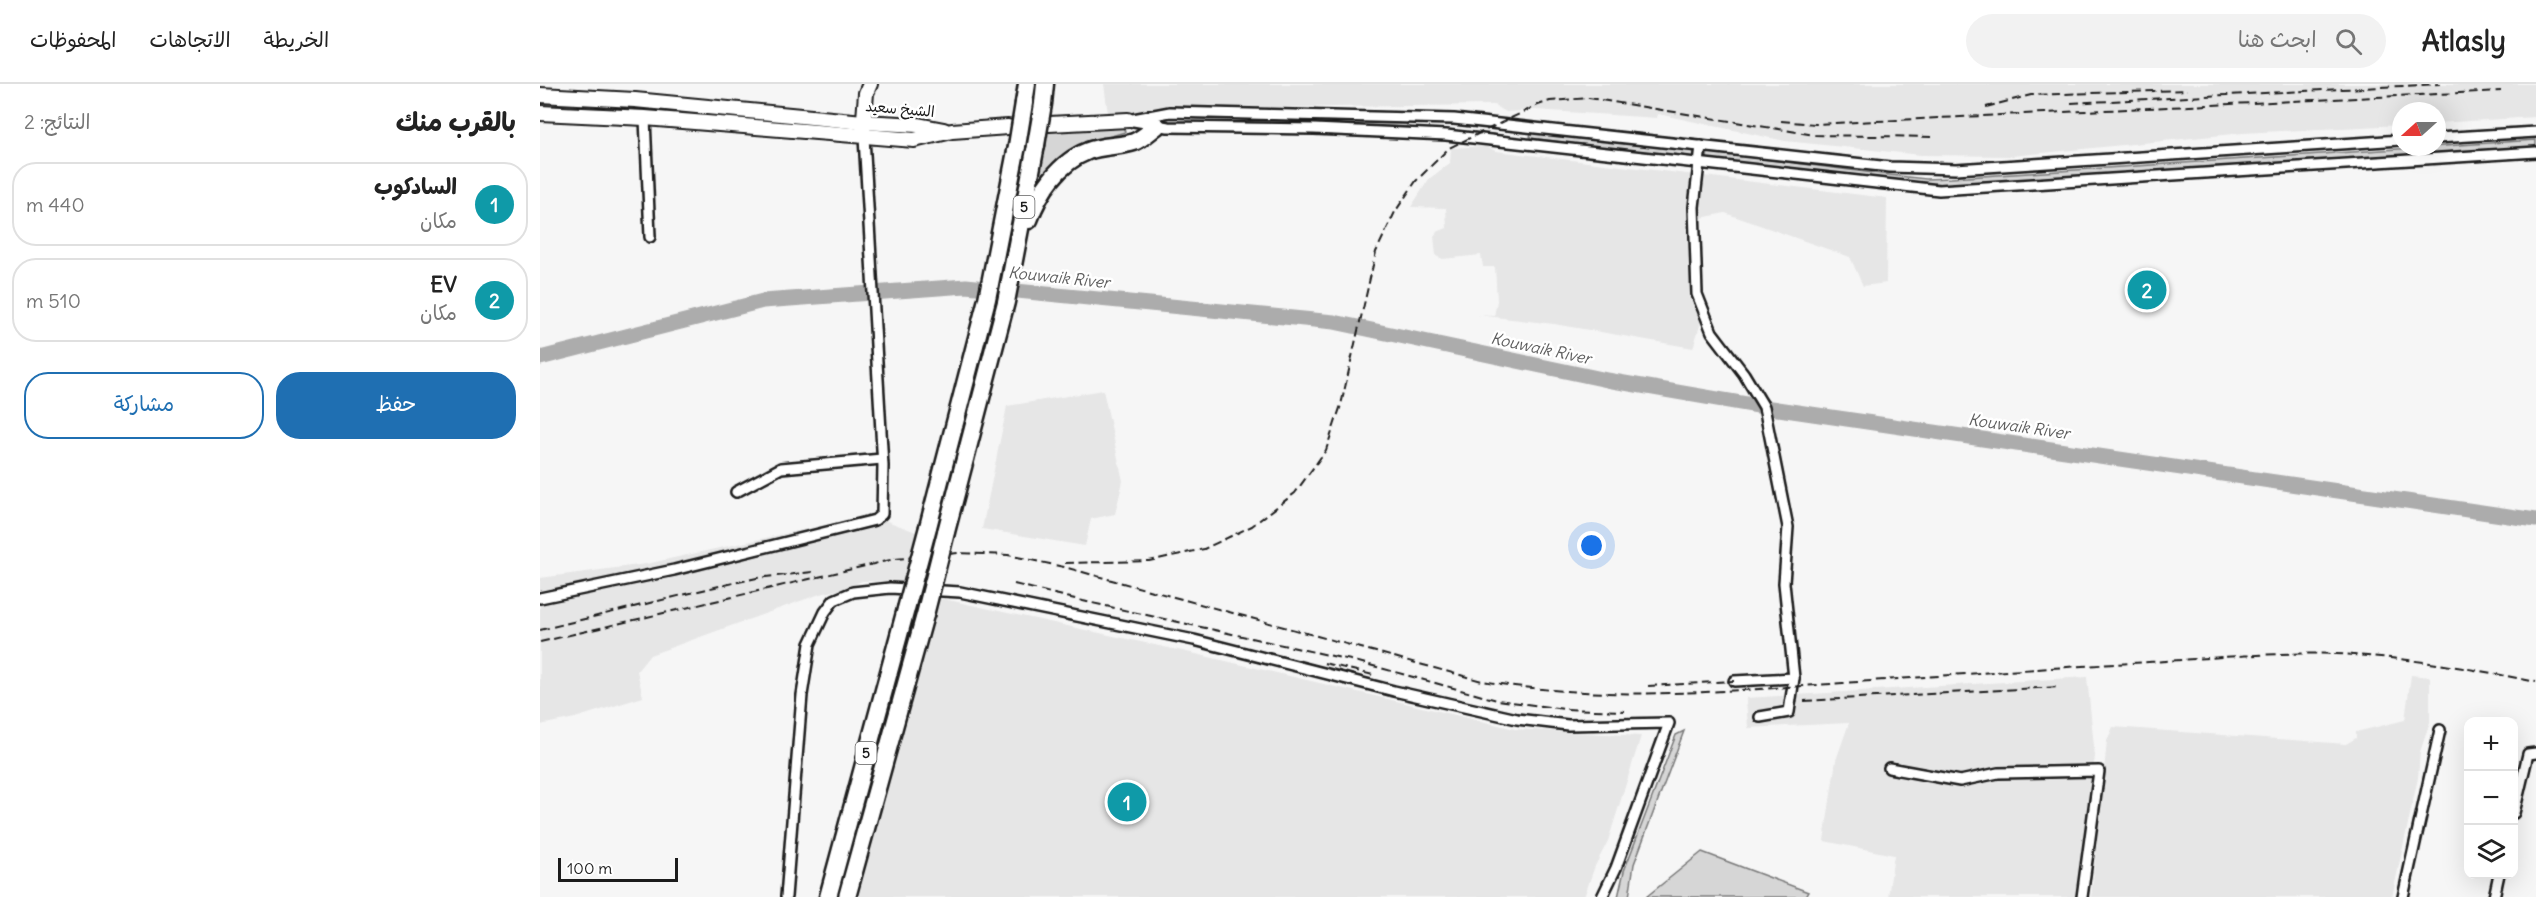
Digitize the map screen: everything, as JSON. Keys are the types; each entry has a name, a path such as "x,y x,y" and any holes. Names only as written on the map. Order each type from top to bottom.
{"highway":[{"name":"5","path":"828,897 987,299 1027,84"},
{"name":"5","path":"847,897 925,615 1006,302 1036,146 1045,84"},
{"path":"1012,269 1036,201 1051,179 1069,160 1088,150 1132,142 1157,126"}],"main road":[{"path":"864,137 866,87"},
{"name":"الشيخ سعيد","path":"540,95 635,100 863,122 918,125 952,131"},
{"name":"الشيخ سعيد","path":"540,113 645,118 914,140 952,131"},
{"path":"1049,124 1128,120"},
{"path":"952,131 1008,127"}],"street":[{"path":"1128,120 1170,112 1454,118 1890,167 1956,169 2392,141"},
{"path":"645,118 650,237"},
{"path":"1128,120 1157,126 1314,129 1446,135 1939,190 2536,152"},
{"path":"2446,137 2536,132"},
{"path":"540,598 674,570 875,520 882,514 882,459 864,137"},
{"path":"1701,146 1694,207 1696,294 1712,332 1744,374 1764,407 1788,526 1784,583 1794,678 1789,712 1760,717"},
{"path":"736,492 781,468 882,459"},
{"path":"786,897 802,695 810,644 825,612 834,600 853,592 890,588 960,592 1086,616 1517,719 1568,725 1669,723 1616,868 1602,897"},
{"path":"1734,681 1794,678"},
{"path":"2403,897 2439,730"},
{"path":"2518,796 2528,754 2536,753"},
{"path":"1889,768 1960,781 1998,773 2098,771 2085,896"},
{"path":"2494,897 2498,879"}],"shaded area":[{"path":"1104,84 2536,84 2536,117 2446,122 2446,102 2392,102 2392,125 2243,133 2012,156 1921,155 1785,141 1658,114 1657,118 1535,110 1506,112 1494,105 1167,109 1108,114"},
{"path":"1304,118 1407,120 1407,127 1304,125"},
{"path":"1123,127 1125,132 1091,142 1031,199 1045,131"},
{"path":"1531,131 1697,151 1696,159 1530,138"},
{"path":"2536,140 2536,147 2446,153 2446,146"},
{"path":"1485,146 1496,151 1887,198 1886,283 1863,286 1850,257 1725,213 1701,218 1702,290 1706,306 1693,348 1554,324 1477,315 1494,316 1497,301 1495,267 1483,267 1481,255 1443,259 1436,256 1434,236 1437,232 1447,228 1446,208 1411,207 1429,179 1450,163 1451,148"},
{"path":"2392,149 2392,156 2397,156 1951,185 1888,182 1707,159 1708,152 1926,179"},
{"path":"1103,390 1123,481 1115,514 1091,519 1085,546 982,529 1007,406"},
{"path":"871,515 916,532 902,582 862,581 650,655 637,671 643,697 575,718 540,725 540,578 646,564"},
{"path":"935,597 1196,654 1515,729 1641,736 1608,841 1595,866 1584,897 855,897"},
{"path":"2411,675 2430,677 2430,722 2420,752 2418,778 2392,897 2091,897 2107,741 2113,727 2346,744 2356,738 2356,732 2405,720"},
{"path":"2087,677 2095,756 2077,897 1888,897 1894,855 1824,841 1836,760 1849,723 1748,728 1746,698"},
{"path":"1684,731 1634,864 1629,897 1618,897 1624,871 1676,735"},
{"path":"1702,852 1808,892 1805,897 1646,897"}],"waterway":[{"name":"Kouwaik River","path":"540,358 763,301 966,286 1334,322 1607,380 1764,407 2536,520"}],"railway":[{"path":"2071,103 2440,84"},
{"path":"1986,107 2031,95 2187,90"},
{"path":"1781,121 1815,124 2501,91"},
{"path":"1065,563 1149,561 1204,549 1252,526 1295,493 1326,450 1341,405 1376,252 1395,212 1416,181 1449,148 1538,105 1550,101 1589,98 1815,135 1933,137"},
{"path":"540,642 895,559 958,553 1008,555 1064,567 1482,681 1572,691 1707,692 2294,654 2361,655 2412,660 2536,682"},
{"path":"540,630 757,578 813,572"},
{"path":"1014,584 1355,661 1497,700 1564,709 1625,711"},
{"path":"1324,663 1373,675"},
{"path":"1648,686 1734,681"},
{"path":"1804,701 2058,687"}],"place":[{"name":"EV","path":"2147,290"},
{"name":"السادكوب","path":"1127,802"}]}
